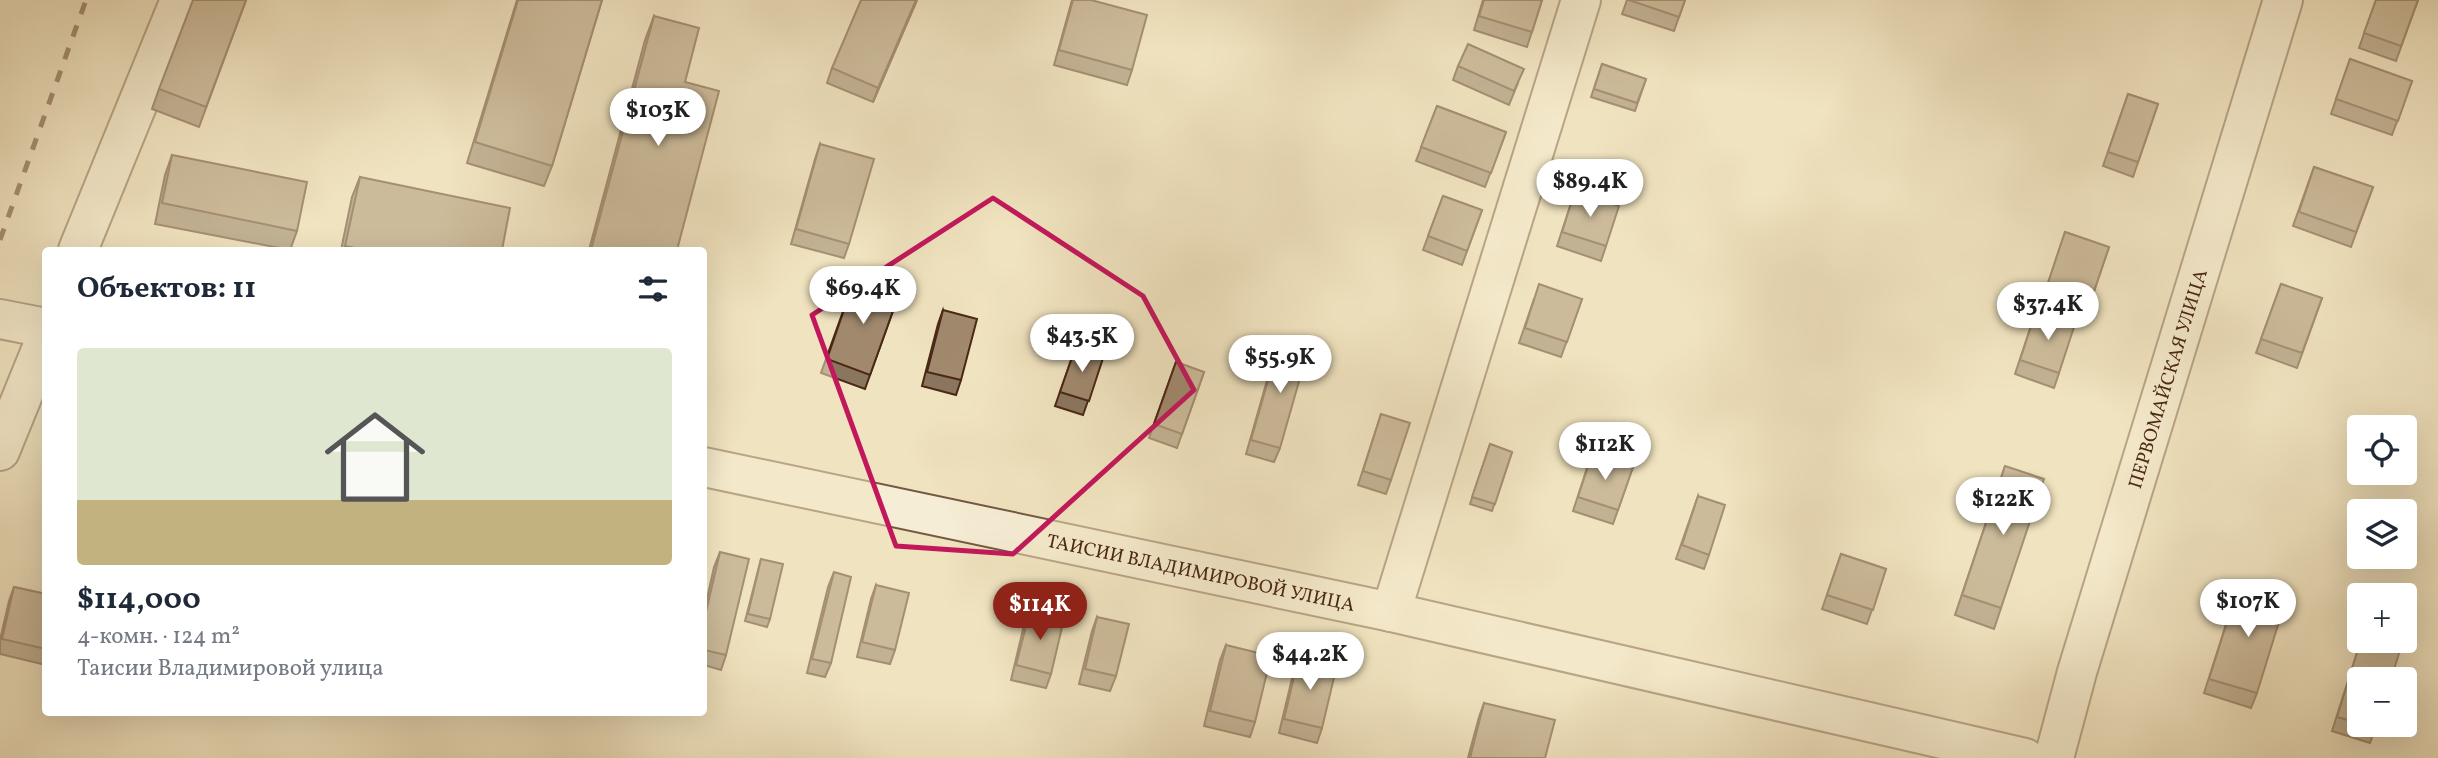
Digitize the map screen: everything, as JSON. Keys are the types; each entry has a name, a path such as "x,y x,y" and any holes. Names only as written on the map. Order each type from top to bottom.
{"street":[{"path":"83,238 180,0"},
{"path":"1391,612 1581,0"},
{"name":"ПЕРВОМАЙСКАЯ УЛИЦА","path":"2054,758 2077,672 2283,0"},
{"path":"0,319 42,327"},
{"path":"0,450 42,348"},
{"name":"ТАИСИИ ВЛАДИМИРОВОЙ УЛИЦА","path":"707,468 1391,612 2025,758"}],"highlighted area":[{"path":"993,198 1143,296 1194,390 1013,554 896,546 812,315"}],"building":[{"path":"193,0 246,0 206,107 159,89"},
{"path":"518,0 602,0 552,166 475,142"},
{"path":"861,0 916,0 878,88 832,68"},
{"path":"1073,0 1091,0 1147,15 1132,70 1059,50"},
{"path":"1484,0 1542,0 1532,32 1479,16"},
{"path":"1629,0 1685,0 1679,17"},
{"path":"2376,0 2418,0 2401,46 2364,33"},
{"path":"654,16 699,28 685,82 719,91 678,247 592,247"},
{"path":"1468,44 1524,69 1514,91 1458,66"},
{"path":"2350,59 2412,81 2398,121 2336,99"},
{"path":"1602,64 1646,79 1637,103 1594,89"},
{"path":"2128,94 2158,104 2138,162 2108,152"},
{"path":"1437,106 1506,132 1491,173 1421,147"},
{"path":"820,144 874,159 849,244 796,229"},
{"path":"172,155 307,182 297,231 162,203"},
{"path":"2314,167 2373,187 2356,232 2299,212"},
{"path":"360,177 510,208 503,247 345,246"},
{"path":"1575,191 1619,206 1606,246 1562,232"},
{"path":"1443,196 1482,210 1467,251 1428,236"},
{"path":"2065,232 2109,247 2090,303 2046,289"},
{"path":"855,278 899,294 870,375 827,359"},
{"path":"1539,284 1582,299 1567,342 1525,328"},
{"path":"2281,284 2322,298 2302,353 2261,339"},
{"path":"943,310 977,319 961,380 927,372"},
{"path":"2036,311 2075,324 2059,373 2020,360"},
{"path":"1279,342 1308,350 1280,448 1251,440"},
{"path":"1076,346 1104,355 1089,401 1060,392"},
{"path":"1176,362 1204,372 1182,434 1154,424"},
{"path":"1381,414 1410,423 1391,480 1363,471"},
{"path":"1490,444 1512,452 1495,504 1472,497"},
{"path":"1592,454 1633,467 1618,510 1578,497"},
{"path":"2005,466 2044,479 2001,608 1962,595"},
{"path":"1698,496 1725,505 1709,555 1682,545"},
{"path":"720,552 749,559 726,655 707,651 707,607"},
{"path":"1841,554 1886,569 1873,610 1827,595"},
{"path":"761,559 783,564 770,619 748,614"},
{"path":"834,572 851,577 831,663 812,659"},
{"path":"2239,584 2286,599 2257,693 2209,679"},
{"path":"876,585 909,593 895,650 862,642"},
{"path":"14,587 42,593 42,648 2,639"},
{"path":"1030,611 1064,619 1051,674 1016,665"},
{"path":"1097,617 1129,624 1116,676 1085,669"},
{"path":"1226,645 1271,656 1255,722 1210,711"},
{"path":"2357,653 2399,653 2395,667 2353,667"},
{"path":"1299,656 1337,665 1322,728 1284,719"},
{"path":"2347,685 2347,720 2337,717"},
{"path":"1484,703 1555,720 1545,758 1470,758"}],"railway":[{"path":"0,240 86,0"}]}
